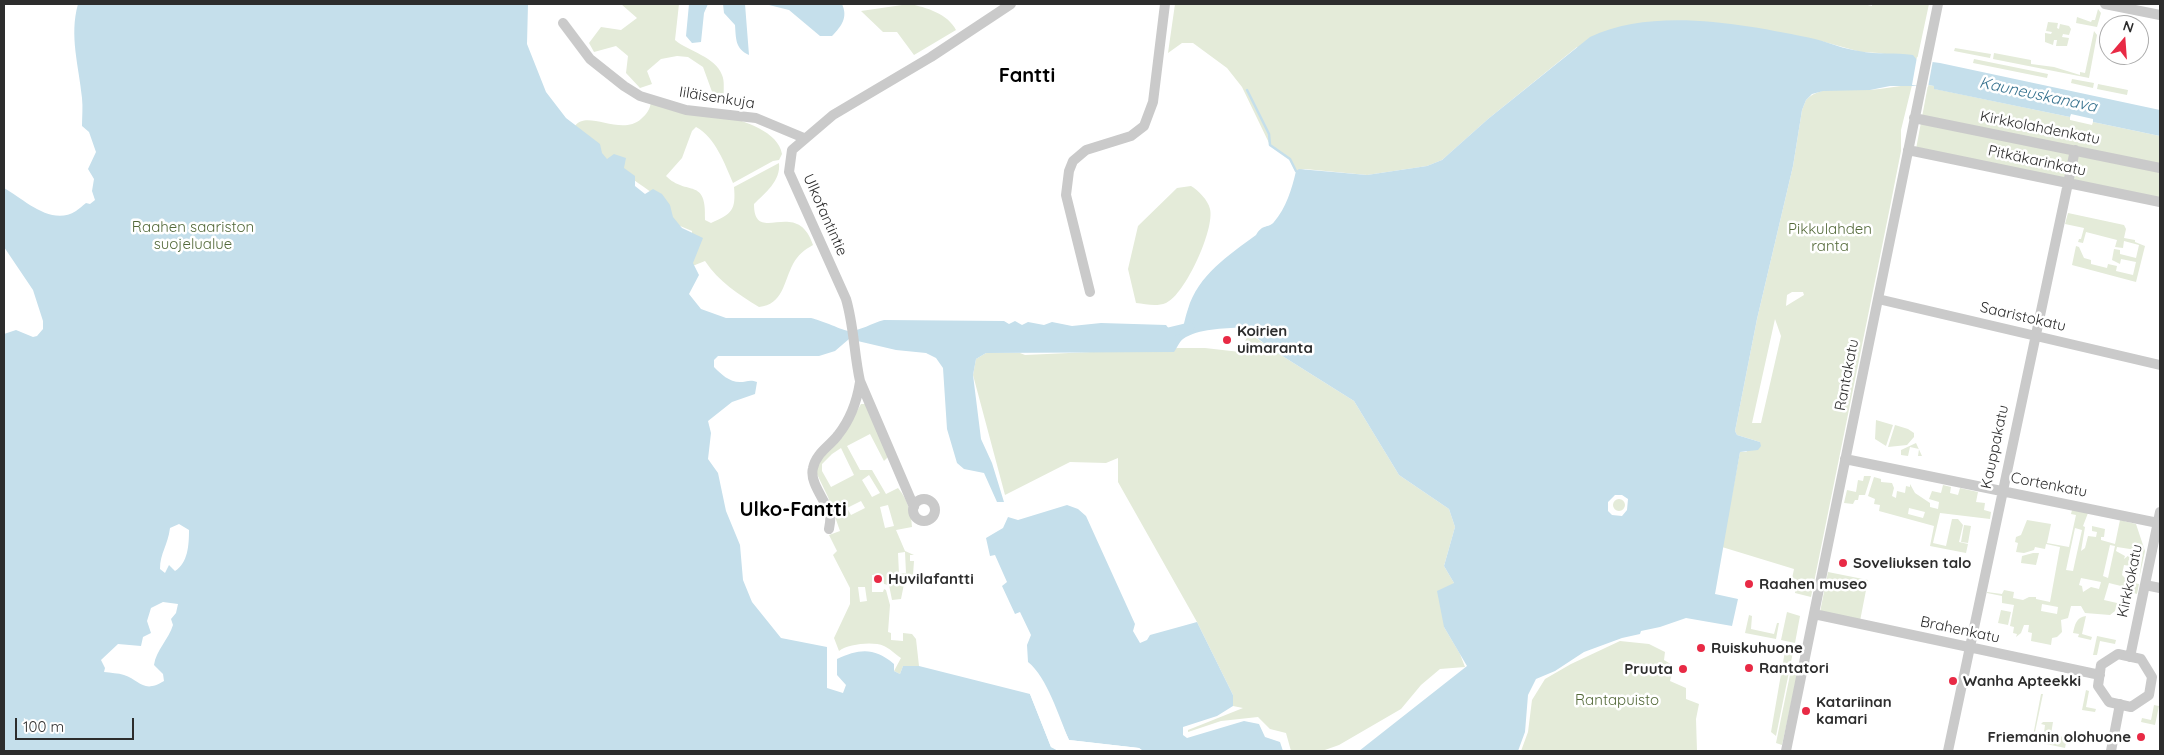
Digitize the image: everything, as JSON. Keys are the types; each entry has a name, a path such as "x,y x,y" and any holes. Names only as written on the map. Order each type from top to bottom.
{"street":[{"name":"Ulkofantintie","path":"905,484 924,499 931,501 935,507 932,518 926,521 919,520 914,514 914,507 905,484 893,461 860,381 852,320 846,299 789,172 792,150 833,115 931,57 1011,4"},
{"path":"1090,292 1066,195 1069,171 1073,162 1086,150 1131,136 1144,126 1153,102 1165,4"},
{"name":"Rantakatu","path":"1786,751 1938,4"},
{"path":"2105,4 2160,16"},
{"name":"Iiläisenkuja","path":"563,23 590,59 640,96 686,110 756,118 804,138"},
{"name":"Kirkkolahdenkatu","path":"1914,118 2160,168"},
{"name":"Pitkäkarinkatu","path":"1908,150 2160,202"},
{"name":"Kauppakatu","path":"1948,751 1968,647 2075,150"},
{"name":"Saaristokatu","path":"1878,299 2035,334 2160,366"},
{"path":"829,529 830,516 812,474 813,465 818,456 838,435 848,418 857,399 860,381"},
{"name":"Cortenkatu","path":"1845,459 2158,523"},
{"path":"914,507 918,501 924,499"},
{"name":"Kirkkokatu","path":"2130,656 2160,512"},
{"path":"2145,585 2160,588"},
{"name":"Brahenkatu","path":"1814,614 2100,675"},
{"path":"2118,654 2130,656 2141,659 2152,676 2155,687 2149,695 2131,707 2109,702 2098,686 2102,666 2118,654"},
{"path":"2111,751 2120,704"}],"green space":[{"path":"621,4 679,4 675,40 714,63 722,75 724,98 715,100 703,67 688,57 677,56 661,59 647,71 652,84 640,88 626,73 628,56 616,46 594,52 589,43 601,27 621,30 637,18"},
{"path":"909,4 929,9 942,16 956,30 914,55 897,32 883,32 861,11"},
{"path":"1175,4 1863,4 1872,6 1872,4 1929,4 1917,60 1879,53 1861,52 1817,40 1577,47 1488,119 1442,160 1427,166 1367,175 1305,169 1296,171 1290,159 1270,145 1242,87 1227,68 1193,43 1182,43 1168,53"},
{"path":"2098,9 2101,13 2097,27 2076,23 2077,17 2091,22 2095,20"},
{"path":"2048,22 2058,23 2057,28 2059,29 2060,24 2069,26 2071,29 2069,35 2063,34 2062,37 2069,38 2067,46 2056,46 2057,40 2054,40 2053,45 2045,42 2045,33 2051,34 2052,32 2046,31"},
{"path":"2094,31 2097,35 2089,78 1993,59 1994,53 2031,60 2031,64 2054,67 2080,75 2080,72 2085,73"},
{"path":"1955,48 1991,54 1990,58 1954,51"},
{"path":"1974,59 2048,74 2047,78 1973,63"},
{"path":"2072,79 2094,83 2093,88 2071,83"},
{"path":"2098,84 2128,90 2127,95 2097,89"},
{"name":"Pikkulahden ranta","path":"1912,85 1901,130 1901,151 1811,597 1795,593 1795,590 1790,588 1794,569 1722,547 1740,452 1746,452 1760,442 1737,435 1735,431 1757,319 1793,166 1802,110 1806,100 1812,95 1827,90 1869,90","holes":["1792,292 1803,292 1804,295 1786,306 1787,295","1775,319 1781,336 1761,423 1752,423"]},
{"path":"1928,85 1935,86 1935,89 2070,117 2070,120 2092,125 2093,122 2160,136 2160,199 1916,149"},
{"path":"651,102 683,112 723,116 750,124 767,133 779,146 782,154 779,160 773,161 733,183 714,144 703,131 696,127 692,131 682,158 666,176 681,186 699,192 705,206 705,220 711,223 724,217 731,210 734,201 734,187 779,163 775,181 754,204 756,216 761,222 797,224 806,231 813,245 801,253 795,261 782,291 773,302 759,307 723,281 705,261 690,267 695,271 695,277 687,269 682,257 691,238 692,231 673,223 668,209 659,198 601,155 581,135 575,126 580,122 588,120 614,125 633,124 645,115"},
{"path":"1191,186 1207,202 1210,209 1210,218 1208,231 1190,275 1182,288 1166,303 1155,305 1136,303 1128,269 1138,226 1177,188"},
{"path":"2068,213 2124,225 2126,229 2124,238 2135,240 2135,242 2145,246 2136,282 2072,265 2076,246 2079,247 2084,258 2091,260 2091,264 2107,268 2108,264 2117,266 2116,271 2133,275 2136,262 2121,259 2120,264 2112,260 2114,249 2120,250 2120,254 2136,258 2139,245 2124,241 2123,248 2115,247 2117,240 2086,232 2083,243 2078,242 2081,239 2084,228 2065,224"},
{"path":"1249,333 1354,401 1399,475 1449,509 1455,527 1444,566 1454,583 1444,627 1460,654 1465,667 1440,669 1421,685 1401,709 1339,745 1322,751 1291,751 1286,733 1270,729 1258,717 1221,721 1188,732 1188,730 1243,708 1233,706 1233,695 1197,622 1118,482 1118,458 1106,463 1070,462 1005,495 973,375 976,359 986,353 1020,353 1025,355 1179,348 1205,348 1240,352"},
{"path":"861,404 865,404 888,457 884,461 870,434 847,446 860,470 872,470 886,494 898,488 907,502 910,511 912,527 896,530 905,551 914,555 910,555 910,561 914,561 913,575 906,574 901,599 892,600 889,585 884,584 883,575 872,575 872,592 883,592 884,589 886,590 890,605 888,632 891,633 891,640 903,641 903,633 912,634 916,639 919,666 903,666 900,674 894,671 901,658 886,647 879,644 861,644 839,651 834,638 850,604 850,588 833,555 837,551 829,535 840,531 828,497 816,472 820,458 841,439","holes":["841,448 854,475 831,487 822,471 822,464","869,475 880,493 872,497 862,480","861,501 865,508 851,515 847,508","888,505 894,526 885,528 880,507","905,552 906,573 899,574 898,553","858,587 865,587 867,601 860,602"]},
{"path":"1876,420 1893,425 1886,446 1875,439"},
{"path":"1895,425 1914,433 1914,437 1907,445 1888,447"},
{"path":"1916,443 1919,449 1910,447 1908,456 1901,455 1901,450"},
{"path":"1864,476 1871,476 1865,495 1859,495 1858,500 1855,500 1853,504 1844,503 1847,490 1856,492 1858,480 1863,481"},
{"path":"1874,477 1881,479 1881,482 1892,483 1894,488 1892,496 1896,498 1897,491 1905,493 1906,486 1910,487 1910,484 1915,493 1930,503 1930,507 1938,509 1939,502 1929,499 1932,491 1941,493 1943,485 1951,487 1950,493 1958,495 1960,488 1978,492 1976,502 1985,503 1984,510 1991,512 1990,519 1940,513 1933,543 1946,546 1952,519 1958,519 1963,525 1959,542 1968,544 1966,553 1930,546 1934,526 1879,511 1880,505 1874,504 1875,499 1868,496","holes":["1909,508 1925,512 1923,518 1908,514"]},
{"path":"1619,499 1625,505 1619,511 1613,505"},
{"path":"2072,510 2088,513 2083,526 2085,527 2081,551 2085,548 2088,536 2096,537 2097,532 2092,531 2092,526 2105,529 2104,537 2101,537 2101,540 2115,544 2120,520 2136,524 2145,551 2139,579 2143,551 2117,547 2116,551 2125,556 2124,559 2129,555 2132,556 2130,566 2124,565 2122,575 2129,582 2139,584 2137,594 2120,589 2121,586 2109,583 2104,600 2117,603 2115,611 2110,615 2085,613 2081,606 2071,606 2068,618 2061,620 2062,632 2057,637 2052,638 2051,645 2031,641 2032,633 2028,632 2029,625 2024,625 2021,633 2016,637 2017,634 2013,633 2014,627 2010,626 2014,605 2002,603 2002,596 1987,592 2002,594 2004,590 2014,592 2013,598 2023,600 2029,597 2036,597 2036,599 2050,602 2060,547 2046,544 2045,549 2035,547 2034,550 2024,553 2016,552 2018,543 2015,542 2016,537 2021,535 2027,520 2051,524 2047,543 2069,547 2076,515 2071,514","holes":["2075,528 2082,530 2073,571 2066,570","2110,545 2115,546 2108,578 2103,576","2081,578 2101,582 2099,589 2091,587 2083,592 2082,586 2079,585","2042,604 2058,607 2057,614 2041,611"]},
{"path":"1964,525 1971,526 1968,543 1961,542"},
{"path":"2039,553 2036,565 2021,563 2022,556"},
{"path":"1828,572 1868,580 1860,621 1820,612"},
{"path":"2001,610 2011,612 2008,625 1998,623"},
{"path":"1787,612 1800,616 1795,643 1781,640"},
{"path":"1749,615 1752,616 1751,629 1774,634 1777,623 1779,623 1776,639 1745,633"},
{"path":"2086,616 2082,634 2092,637 2091,640 2078,637 2079,634 2073,633 2078,620"},
{"path":"2097,636 2116,640 2115,644 2100,641 2097,655 2093,655"},
{"name":"Rantapuisto","path":"1620,641 1649,644 1665,652 1664,660 1674,666 1670,681 1686,688 1686,699 1699,704 1696,719 1697,751 1521,751 1528,732 1532,700 1545,679 1571,664"},
{"path":"1785,651 1793,652 1776,736 1771,732"},
{"path":"1792,665 1799,667 1782,745 1776,743"},
{"path":"2086,690 2089,691 2086,707 2096,709 2095,712 2082,710"},
{"path":"2041,694 2043,694 2035,732 2044,733 2045,725 2041,724 2043,722 2053,722 2051,734 2067,738 2065,748 2032,741"},
{"path":"2154,705 2159,706 2155,725 2141,722 2142,718 2151,720"}],"water":[{"name":"Kauneuskanava","path":"78,4 528,4 527,44 546,92 566,118 600,144 602,153 607,159 614,154 626,158 624,168 635,176 635,186 645,194 653,189 662,194 670,205 673,217 682,228 703,238 693,263 699,275 689,294 701,309 726,318 811,318 849,331 884,320 1004,321 1009,324 1015,321 1022,325 1028,322 1044,325 1052,322 1072,326 1101,323 1166,325 1170,330 1181,331 1193,297 1207,276 1225,258 1256,235 1263,227 1272,224 1278,217 1288,198 1296,171 1299,169 1367,175 1427,166 1442,160 1488,119 1590,37 1616,28 1643,22 1672,20 1732,24 1815,39 1848,49 1913,55 1917,60 1940,63 2160,110 2160,136 2093,122 2093,119 2071,114 2070,117 1934,89 1934,86 1919,83 1918,86 1823,91 1812,94 1806,100 1802,110 1793,166 1757,319 1735,431 1737,435 1760,442 1761,446 1758,450 1740,452 1715,594 1738,599 1732,626 1686,618 1641,631 1640,634 1622,638 1584,652 1555,671 1536,679 1528,695 1525,732 1518,751 1359,751 1467,666 1444,627 1437,591 1454,583 1444,566 1455,527 1449,509 1399,475 1354,401 1276,352 1242,327 1211,330 1189,335 1179,343 1174,352 986,353 976,359 973,375 981,439 992,463 1004,502 997,502 984,473 964,469 957,463 947,429 943,368 936,358 926,353 896,350 849,339 835,351 819,356 718,356 714,360 714,367 729,379 736,382 757,382 755,394 732,402 708,421 711,433 708,459 718,473 726,511 740,545 743,580 752,602 781,638 827,647 827,688 843,693 846,685 837,675 837,659 852,653 866,651 887,658 894,664 894,671 900,674 903,666 919,666 1030,694 1051,747 1058,751 4,751 4,334 16,330 33,337 37,336 43,329 43,321 33,290 4,247 4,188 38,210 57,216 67,215 86,203 90,204 95,200 92,191 94,179 88,169 96,152 89,132 82,126 82,98 74,28","holes":["1615,495 1622,495 1628,499 1627,510 1622,516 1612,515 1608,511 1608,502","179,524 189,530 188,547 183,563 179,568 175,571 169,565 165,573 160,569 160,563 170,528","163,602 178,604 176,613 171,619 173,625 157,654 154,665 163,674 164,681 157,685 146,686 124,675 104,672 105,668 101,660 118,644 141,646 143,637 151,633 147,621 151,608"]},
{"path":"689,4 708,4 704,13 701,42 692,43 686,36"},
{"path":"723,4 745,4 749,55 741,50 736,39 735,25 724,13"},
{"path":"765,4 842,4 844,17 839,29 832,36 820,36 789,10"},
{"path":"1067,505 1078,509 1086,516 1135,624 1133,631 1140,643 1147,640 1150,635 1197,622 1233,695 1233,706 1217,716 1183,727 1183,735 1187,738 1244,721 1259,724 1265,737 1280,742 1283,751 1143,751 1139,748 1069,740 1047,687 1028,662 1027,645 1031,635 1020,612 1015,614 1002,586 1007,582 995,555 990,556 986,538 1003,528 1008,517 1018,520"}],"pier":[{"path":"1917,57 1933,60 1928,87 1912,85"},
{"path":"1045,687 1069,740 1139,748 1143,751 1067,742 1043,688"},
{"path":"1032,693 1053,745 1061,751 1051,747 1030,694"}],"waterway":[{"path":"1247,90 1269,134 1270,145 1290,159 1296,171"},
{"path":"1165,333 1190,327"}],"place":[{"name":"Koirien uimaranta","path":"1227,340"},
{"name":"Soveliuksen talo","path":"1843,563"},
{"name":"Huvilafantti","path":"878,579"},
{"name":"Raahen museo","path":"1749,584"},
{"name":"Ruiskuhuone","path":"1701,648"},
{"name":"Rantatori","path":"1749,668"},
{"name":"Pruuta","path":"1683,669"},
{"name":"Wanha Apteekki","path":"1953,681"},
{"name":"Katariinan kamari","path":"1806,711"},
{"name":"Friemanin olohuone","path":"2141,737"}],"district":[{"name":"Fantti","path":"1027,76"},
{"name":"Ulko-Fantti","path":"793,510"}],"park label":[{"name":"Raahen saariston suojelualue","path":"193,236"}]}
